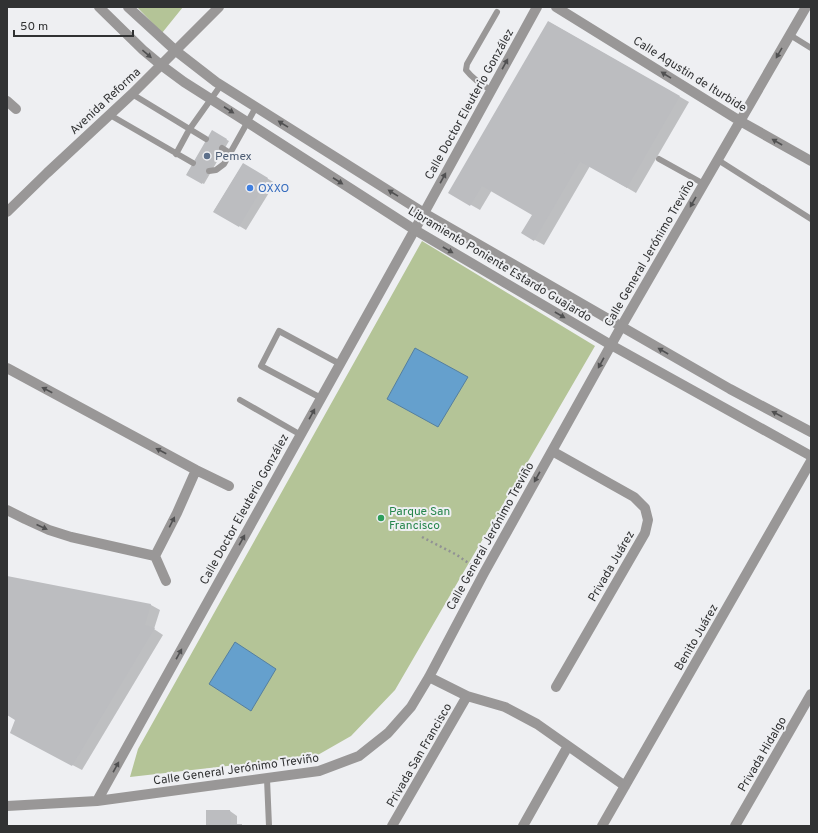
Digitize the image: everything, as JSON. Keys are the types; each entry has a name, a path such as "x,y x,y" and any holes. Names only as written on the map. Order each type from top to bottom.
{"street":[{"name":"Libramiento Poniente Estardo Guajardo","path":"99,7 143,50 184,82 414,230 611,345 811,456"},
{"name":"Libramiento Poniente Estardo Guajardo","path":"128,7 176,51 221,86 424,213 730,389 811,432"},
{"name":"Avenida Reforma","path":"7,212 132,94 219,7"},
{"name":"Calle Doctor Eleuterio González","path":"97,802 424,213 536,7"},
{"name":"Calle Agustin de Iturbide","path":"556,7 740,121 811,161"},
{"name":"Calle General Jerónimo Treviño","path":"7,806 97,802 320,771 359,756 388,733 410,707 429,677 484,574 621,327 806,7"},
{"path":"7,101 16,109"},
{"path":"7,368 196,470 230,486"},
{"name":"Privada Juárez","path":"552,451 634,497 645,508 648,520 645,534 556,687"},
{"name":"Benito Juárez","path":"602,826 811,461"},
{"path":"154,556 177,513 196,470"},
{"path":"7,510 25,520 71,537 154,556"},
{"path":"154,556 166,580"},
{"name":"Privada San Francisco","path":"429,677 468,696 505,707 537,724 625,786"},
{"name":"Privada Hidalgo","path":"736,826 811,694"},
{"name":"Privada San Francisco","path":"392,826 468,696"},
{"path":"523,826 568,746"}],"lane":[{"path":"491,90 480,84 466,70 467,64 497,12"},
{"path":"790,34 811,48"},
{"path":"176,154 189,130 221,86"},
{"path":"132,94 206,139"},
{"path":"209,171 216,170 224,164 256,107"},
{"path":"110,115 193,163"},
{"path":"222,148 230,153"},
{"path":"659,159 704,184"},
{"path":"718,160 811,219"},
{"path":"321,398 261,366 279,330 340,364"},
{"path":"240,400 301,435"},
{"path":"267,779 269,826"}],"path":[{"path":"422,537 457,555 484,574"}],"green space":[{"path":"137,7 183,7 162,33"},
{"name":"Parque San Francisco","path":"422,241 595,346 395,690 351,736 316,756 130,777 138,749"}],"water":[{"path":"415,348 468,377 438,427 387,399"},
{"path":"235,642 276,669 251,711 209,684"}],"building":[{"path":"548,21 680,96 627,188 561,151 580,162 534,241 521,233 532,215 482,186 470,206 448,193"},
{"name":"Pemex","path":"212,130 227,139 202,184 186,175"},
{"path":"243,163 268,178 239,227 213,212"},
{"path":"7,576 151,604 145,625 155,628 72,766 10,733 15,720 7,715"},
{"path":"206,810 230,810 231,824 242,824 242,826 206,826"}],"place":[{"name":"Pemex","path":"207,156"},
{"name":"OXXO","path":"250,188"},
{"name":"Parque San Francisco","path":"381,518"}]}
